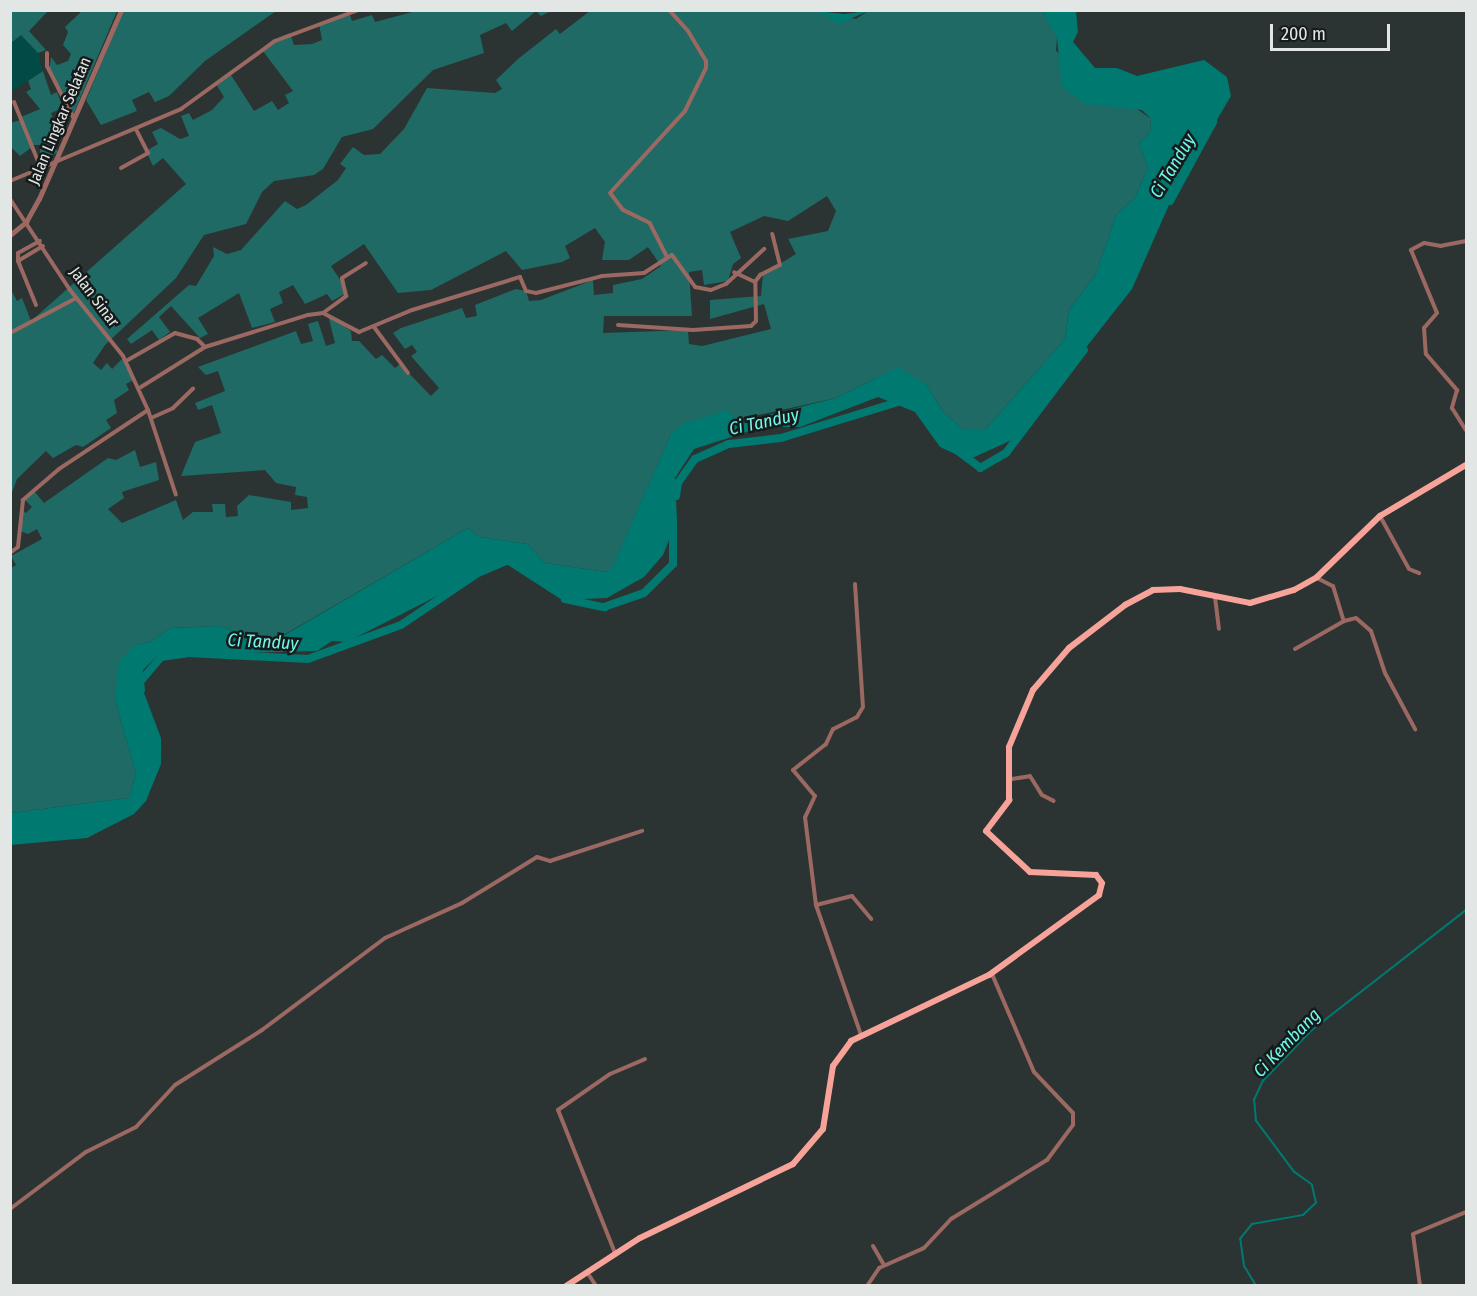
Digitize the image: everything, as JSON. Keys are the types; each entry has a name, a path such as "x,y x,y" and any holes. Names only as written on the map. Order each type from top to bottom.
{"main road":[{"path":"566,1286 615,1253 760,1183 807,1152 823,1129 833,1065 861,1035 992,973 1096,898 1102,888 1101,879 1090,872 1027,870 988,836 988,824 1009,800 1012,779 1008,756 1013,737 1037,684 1069,648 1144,593 1172,588 1250,603 1281,595 1317,577 1380,516 1467,465"}],"street":[{"name":"Jalan Lingkar Selatan","path":"10,235 26,222 56,161 121,10"},
{"path":"10,181 40,166 136,129 189,105 275,41 358,10"},
{"path":"667,257 650,223 622,210 610,193 685,111 705,68 693,39 669,10"},
{"path":"47,52 47,66 74,119"},
{"path":"14,102 40,166"},
{"path":"121,168 148,153 136,129"},
{"name":"Jalan Sinar","path":"10,199 76,298 126,361 141,387 176,495"},
{"path":"618,325 693,330 751,326 756,321 755,282 760,275 780,265 772,234"},
{"path":"36,305 18,261 18,252 40,241"},
{"path":"1467,241 1441,246 1424,243 1410,250 1437,313 1424,328 1426,354 1456,390 1452,408 1467,430"},
{"path":"18,261 43,246"},
{"path":"322,313 352,331 374,327 520,277 526,291 536,293 602,276 644,273 667,257 676,256 695,287 704,291 726,285 734,272 764,249"},
{"path":"141,387 205,347 322,313 346,296 342,278 366,263"},
{"path":"734,272 755,282"},
{"path":"10,333 76,298"},
{"path":"374,327 408,374"},
{"path":"126,361 175,333 197,339 205,347"},
{"path":"151,418 173,408 193,388"},
{"path":"10,553 18,547 23,500 59,469 148,410"},
{"path":"1380,516 1409,569 1419,573"},
{"path":"1317,577 1332,586 1344,621"},
{"path":"855,584 863,707 857,717 833,729 826,744 793,770 815,796 805,817 816,905 861,1035"},
{"path":"1215,597 1219,629"},
{"path":"1295,649 1344,621 1358,619 1371,632 1383,669 1414,729"},
{"path":"1012,779 1030,776 1042,795 1054,801"},
{"path":"10,1209 86,1152 136,1127 176,1085 262,1030 385,938 462,903 537,857 550,861 642,831"},
{"path":"816,905 852,896 871,919"},
{"path":"867,1286 884,1265 924,1248 951,1219 1042,1164 1075,1120 1034,1072 992,973"},
{"path":"615,1253 558,1110 610,1074 645,1059"},
{"path":"1420,1286 1412,1235 1467,1212"},
{"path":"873,1246 884,1265"},
{"path":"587,1271 596,1286"}],"shaded area":[{"path":"11,10 48,11 29,31 46,50 38,53 21,35 11,43"},
{"path":"124,10 276,11 205,61 169,96 155,102 149,92 132,100 137,111 101,125 86,100"},
{"path":"82,11 117,11 73,115 49,72 51,57 57,65 68,61 71,54 63,45 68,32 65,27"},
{"path":"416,11 536,11 512,31 506,23 480,35 484,53 433,70 373,129 342,137 323,169 314,175 274,181 262,192 246,224 204,235 176,278 105,345 93,363 101,370 107,363 112,369 125,356 135,379 126,384 129,390 114,400 117,413 106,420 111,428 83,447 76,445 53,458 46,451 17,479 11,495 10,288 17,301 22,298 31,321 186,184 163,158 153,166 146,151 158,144 152,132 161,128 180,139 189,136 181,116 189,113 193,120 212,110 224,97 216,84 231,75 254,111 272,101 278,110 289,103 285,95 293,91 263,51 280,37 290,33 294,45 312,44 322,40 319,24 350,15 352,21 372,15 375,22"},
{"path":"536,11 551,11 541,16"},
{"path":"590,11 817,11 856,19 868,11 1042,11 1057,37 1056,51 1151,119 1150,133 1139,143 1148,168 1135,198 1116,215 1096,274 1069,310 1065,339 985,430 964,430 943,412 927,385 876,378 836,398 671,434 612,569 606,572 545,563 527,544 479,537 468,528 282,636 254,637 219,626 170,628 152,641 135,645 115,700 136,774 129,798 11,813 11,568 16,565 11,556 42,539 37,529 28,534 20,531 22,510 26,513 32,507 24,499 34,491 44,503 108,458 116,460 135,450 140,467 156,462 159,480 122,492 124,498 108,509 122,523 176,500 183,520 193,512 213,512 212,504 225,504 226,517 238,516 237,506 249,495 291,502 291,510 308,508 307,497 295,495 296,487 276,483 265,470 181,476 195,442 221,433 212,405 198,410 195,403 225,391 218,371 206,375 198,367 296,331 301,344 313,341 308,324 318,321 326,346 335,343 328,315 351,331 352,341 359,341 376,359 382,355 395,368 400,364 431,396 439,388 411,356 417,352 412,345 405,349 393,333 401,328 462,308 466,318 477,316 475,305 516,289 526,291 529,301 541,300 593,280 594,295 613,293 613,285 642,279 661,266 648,247 629,260 602,260 605,242 595,228 565,246 570,258 562,262 522,270 506,251 431,290 398,293 364,244 331,266 348,292 332,301 327,294 305,304 293,285 279,292 283,303 270,309 275,322 252,328 239,293 198,318 208,334 200,338 171,306 159,317 170,332 159,340 152,330 131,344 127,339 189,285 196,286 214,256 213,247 227,254 241,250 285,201 297,209 306,205 338,180 346,168 340,164 353,147 364,155 380,154 404,129 427,88 495,93 502,89 496,80 518,59 556,29 560,34","holes":["827,196 836,211 828,231 788,239 796,254 763,274 761,296 710,300 710,319 764,304 771,329 702,346 689,344 688,330 603,333 604,316 692,316 689,272 702,270 704,285 728,281 733,264 741,258 730,232 764,216 788,221"]},
{"path":"21,35 38,53 43,71 11,92 11,43"},
{"path":"43,71 51,95 57,92 63,108 51,113 55,123 61,123 50,129 53,136 48,139 58,152 40,162 40,145 32,145 21,117 40,109 26,92 31,89 28,81"},
{"path":"21,120 32,147 20,156 11,147 10,123"}],"water":[{"path":"817,11 844,14 868,11 839,24"},
{"path":"1042,11 1076,11 1078,32 1073,42 1095,68 1117,68 1137,76 1204,60 1227,77 1231,96 1176,189 1132,289 1014,439 968,460 940,447 915,412 878,397 800,427 762,427 694,449 675,478 677,520 663,555 644,577 607,598 562,600 508,565 496,566 347,642 332,641 317,651 158,655 143,670 141,685 161,738 161,764 146,801 134,814 87,838 11,845 11,813 129,798 136,774 115,700 119,662 135,645 152,641 170,628 219,626 254,637 283,636 468,528 479,537 527,544 545,563 606,572 612,568 671,434 682,424 727,410 740,422 836,398 898,367 927,385 943,412 964,430 985,430 1065,339 1069,310 1096,274 1116,215 1135,198 1148,168 1139,143 1150,133 1151,119 1142,110 1085,104 1062,87 1057,38"}],"waterway":[{"name":"Ci Tanduy","path":"1170,201 1213,122"},
{"name":"Ci Tanduy","path":"950,445 980,468 1006,453 1084,350"},
{"name":"Ci Tanduy","path":"676,496 678,483 695,459 729,444 781,438 901,401"},
{"name":"Ci Tanduy","path":"565,599 604,607 644,593 673,564 673,522"},
{"name":"Ci Tanduy","path":"141,690 140,682 161,657 188,653 308,659 401,625 478,573 504,562"},
{"name":"Ci Kembang","path":"1256,1286 1244,1266 1240,1239 1252,1224 1303,1215 1316,1203 1312,1185 1294,1172 1256,1121 1254,1100 1263,1081 1312,1030 1466,910"}]}
